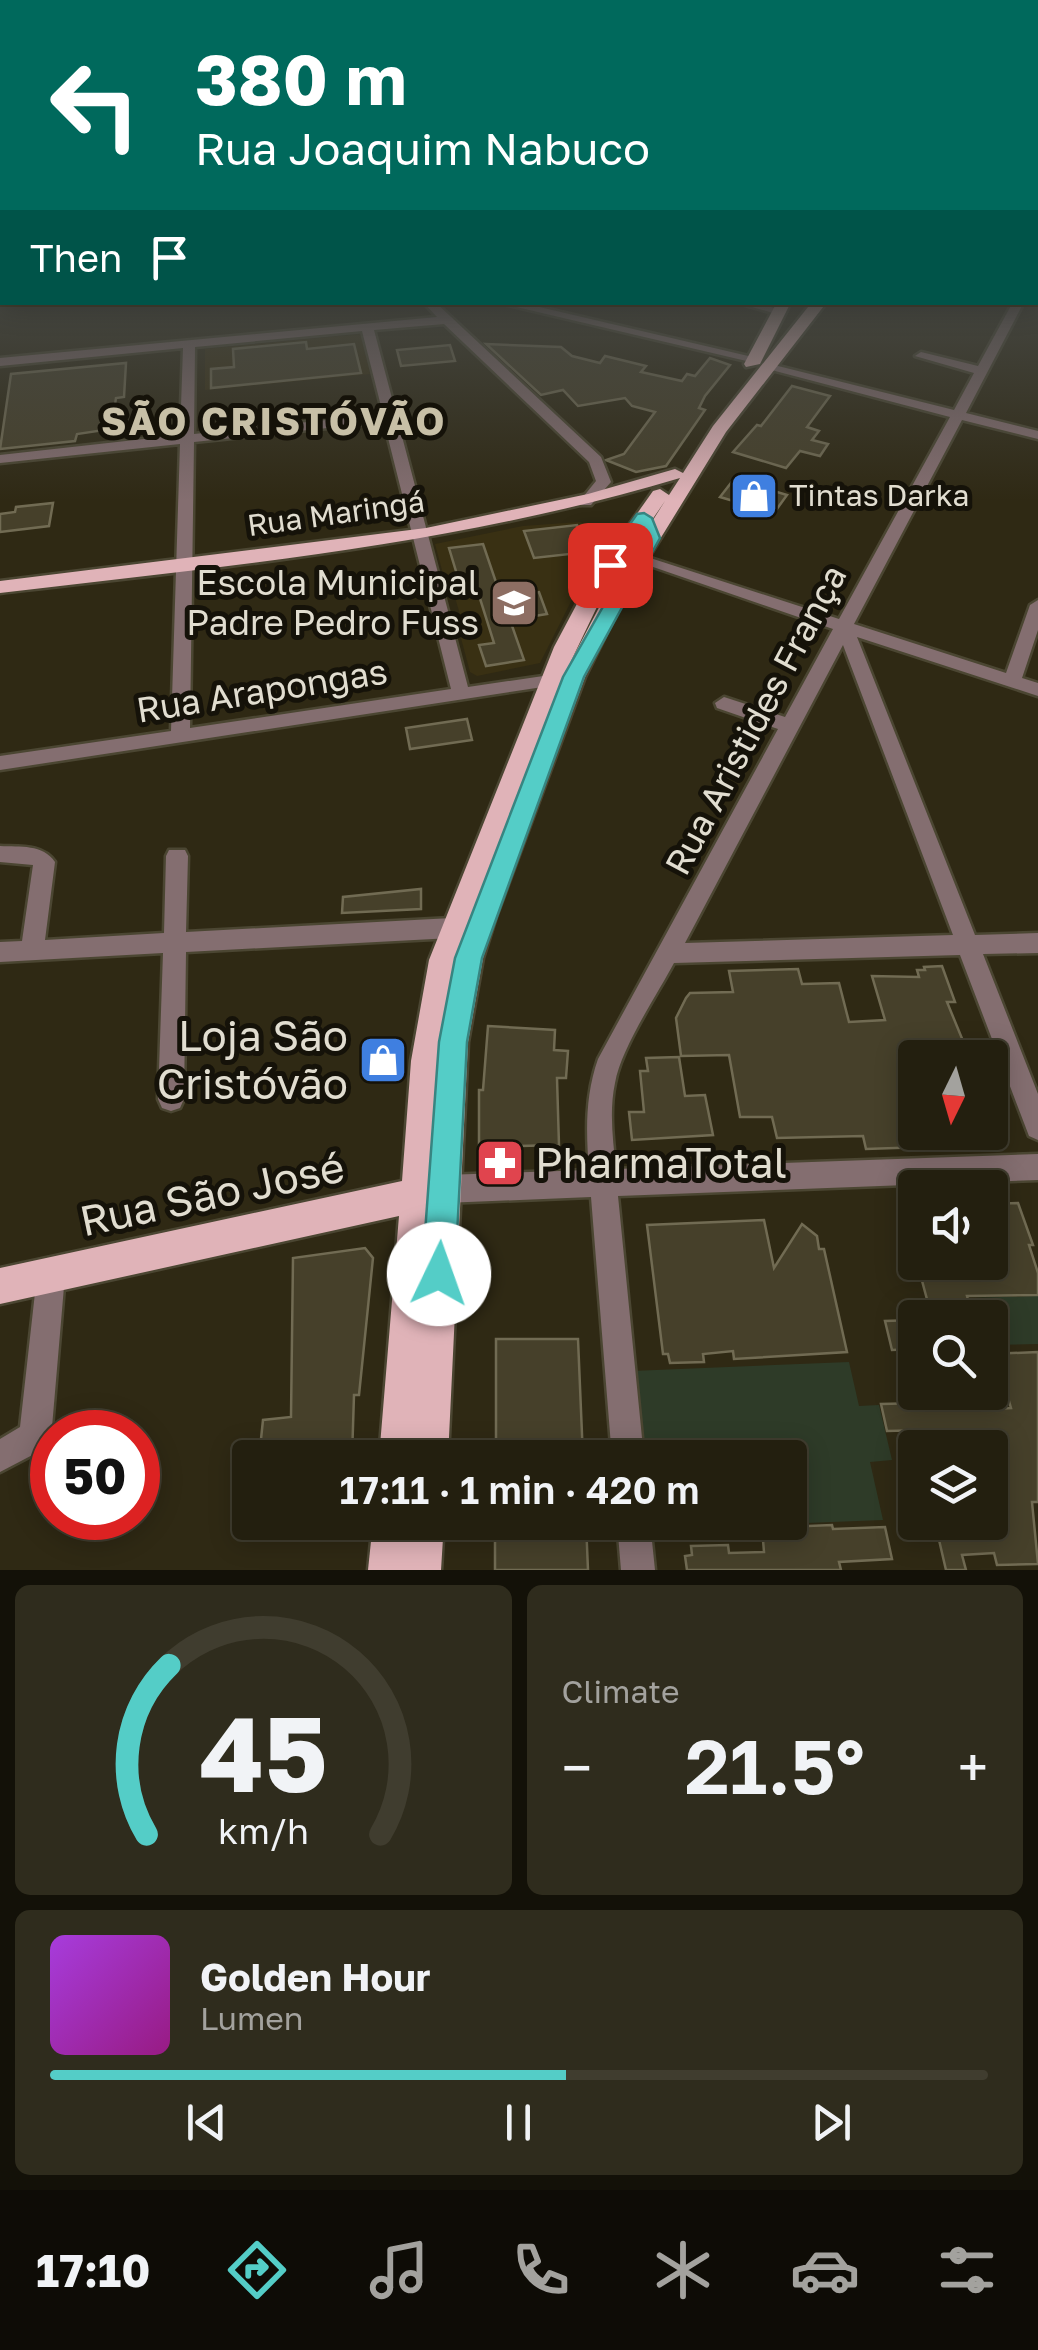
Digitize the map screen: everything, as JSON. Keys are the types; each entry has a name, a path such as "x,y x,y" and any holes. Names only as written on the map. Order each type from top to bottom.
{"main road":[{"path":"400,1440 430,1192 468,958 592,594 647,528 719,430 764,354"},
{"path":"428,1440 431,1025 452,928 562,679 638,558 647,528 675,474 769,354"},
{"name":"Rua Maringá","path":"0,586 420,534 586,502 675,474"},
{"path":"586,502 621,506 647,528"},
{"name":"Rua São José","path":"0,1286 430,1192"},
{"path":"389,1570 392,1540"},
{"path":"420,1570 422,1540"}],"street":[{"path":"0,362 81,354"},
{"path":"180,736 189,354"},
{"path":"375,354 461,694"},
{"path":"486,354 596,460 604,482 586,502"},
{"path":"724,354 1038,435"},
{"name":"Rua Aristides França","path":"626,1440 599,1133 602,1083 610,1059 991,354"},
{"path":"921,356 982,371"},
{"path":"0,459 390,417"},
{"path":"638,558 1038,690"},
{"path":"1012,682 1038,605"},
{"path":"844,626 1038,1127"},
{"name":"Rua Arapongas","path":"0,763 562,679"},
{"path":"724,703 790,726"},
{"name":"Rua Arapongas","path":"0,752 102,736 100,759 0,774"},
{"path":"0,854 38,857 44,862 32,950"},
{"path":"170,1099 176,856"},
{"path":"0,952 452,928"},
{"path":"667,954 1038,943"},
{"path":"430,1192 1038,1166"},
{"path":"0,1456 31,1439 36,1426 51,1275"},
{"path":"636,1540 638,1570"}],"shaded area":[{"path":"205,354 366,354 370,374 205,390"},
{"name":"Escola Municipal Padre Pedro Fuss","path":"585,524 596,552 540,663 477,676 470,672 457,623 461,618 452,587 446,585 435,544 523,526"}],"green space":[{"path":"1038,1296 1038,1344 1008,1345 1008,1300 970,1298"},
{"path":"849,1362 859,1406 879,1405 892,1460 870,1462 883,1520 807,1523 807,1440 638,1440 632,1371"}],"building":[{"path":"233,354 356,354 361,373 211,388 211,369 234,367"},
{"path":"398,354 453,354 455,361 401,366"},
{"path":"497,354 570,354 600,363 605,356 646,366 641,372 682,381 687,374 695,376 710,358 730,365 705,396 699,408 705,410 666,466 636,472 606,460 624,454 655,412 632,406 625,398 578,406 563,390 541,395"},
{"path":"126,363 124,397 116,398 111,429 77,434 75,441 0,449 11,374"},
{"path":"792,386 830,396 807,427 819,431 812,440 828,444 820,456 800,451 786,468 733,452 757,425 761,426"},
{"name":"Tintas Darka","path":"734,479 787,495 774,513 720,497"},
{"path":"53,503 49,526 0,532 0,514 15,512 16,507"},
{"path":"577,525 588,552 534,558 524,531"},
{"path":"483,544 501,597 539,592 547,614 510,620 524,660 486,666 479,645 494,643 477,589 462,591 449,548"},
{"path":"467,719 472,740 410,749 406,728"},
{"path":"421,889 421,909 342,913 343,897"},
{"path":"942,966 955,1002 947,1002 963,1040 898,1040 898,1148 866,1149 863,1136 777,1138 772,1117 740,1117 729,1055 681,1056 676,1018 686,998 690,993 733,992 729,971 798,969 802,984 839,983 849,1022 885,1020 872,976 919,977 917,970 925,970 924,967"},
{"path":"488,1026 555,1030 554,1050 568,1051 566,1078 557,1078 559,1145 520,1146 520,1160 479,1162 479,1090 483,1090"},
{"path":"679,1057 685,1096 705,1095 713,1135 632,1140 629,1112 644,1112 640,1071 648,1071 646,1058"},
{"path":"1008,1203 1018,1203 1033,1245 1029,1245 1038,1273 1038,1295 927,1300 922,1280 1008,1280"},
{"path":"764,1220 774,1268 802,1224 817,1236 819,1249 824,1249 847,1352 734,1359 733,1351 703,1354 704,1362 670,1363 668,1354 663,1354 647,1225"},
{"path":"365,1248 373,1258 359,1395 354,1395 353,1440 261,1440 263,1420 291,1417 293,1258"},
{"path":"885,1321 898,1321 898,1350 892,1350"},
{"path":"496,1339 578,1339 582,1440 496,1440"},
{"path":"1038,1352 1038,1502 1032,1502 1038,1564 997,1565 994,1553 962,1555 966,1570 946,1570 939,1540 1008,1540 1008,1430 887,1431 881,1404 898,1404 898,1410 1008,1410 1008,1353"},
{"path":"807,1526 885,1527 892,1559 839,1562 841,1570 687,1570 685,1556 692,1555 691,1546 728,1545 729,1553 764,1552 763,1540 807,1540"},
{"path":"495,1540 587,1540 588,1570 495,1570"}],"place":[{"name":"Tintas Darka","path":"754,496"},
{"name":"Escola Municipal Padre Pedro Fuss","path":"514,603"},
{"name":"Loja São Cristóvão","path":"383,1060"},
{"name":"PharmaTotal","path":"500,1163"}],"district":[{"name":"SÃO CRISTÓVÃO","path":"274,422"}],"route":[{"path":"439,1274 453,1042 468,958 574,677 651,538 644,518 610,565"}]}
